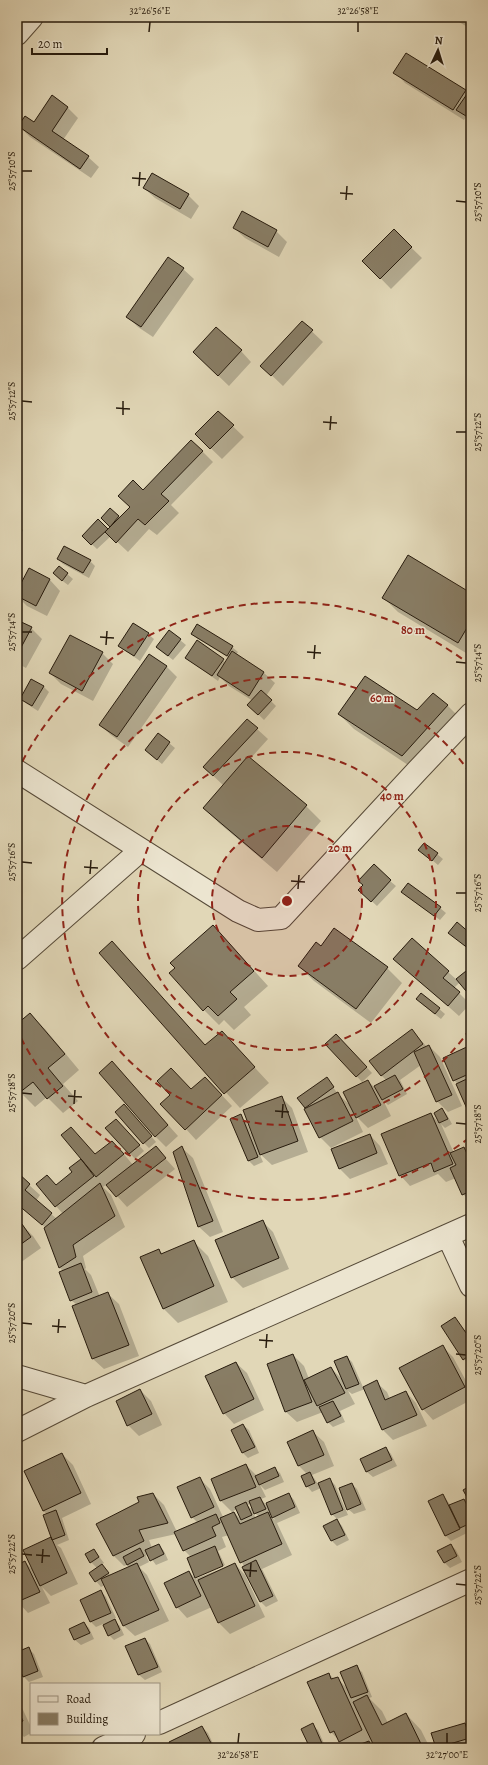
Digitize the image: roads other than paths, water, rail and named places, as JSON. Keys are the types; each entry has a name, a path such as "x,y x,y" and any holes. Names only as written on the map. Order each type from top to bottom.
{"street":[{"path":"17,34 32,17"},
{"path":"17,771 238,911 258,920 281,918 471,714"},
{"path":"17,959 141,850"},
{"path":"17,1431 86,1396 471,1225"},
{"path":"448,1236 471,1286"},
{"path":"17,1376 86,1396"},
{"path":"160,1723 471,1580"},
{"path":"103,1748 132,1735"}]}
